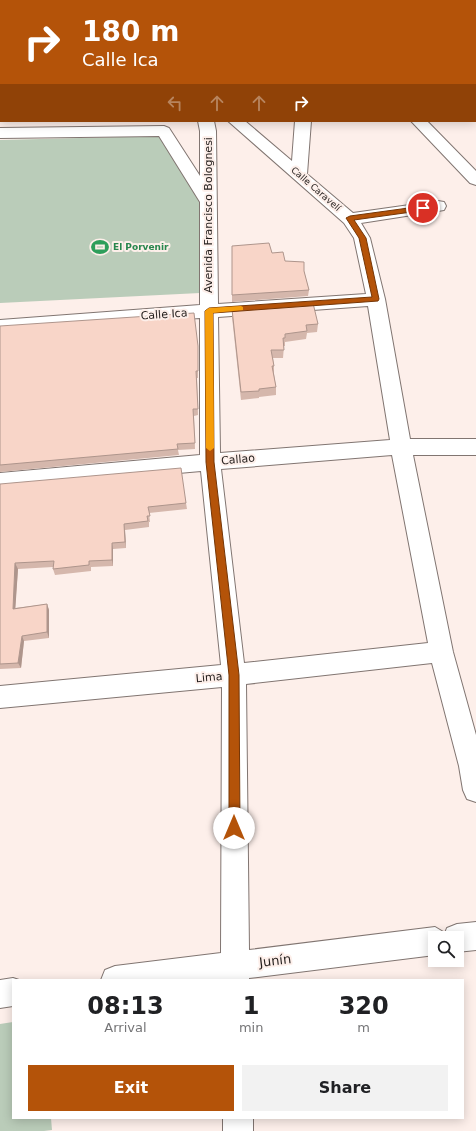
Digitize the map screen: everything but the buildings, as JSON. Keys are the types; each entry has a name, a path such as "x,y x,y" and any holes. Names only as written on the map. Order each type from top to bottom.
{"street":[{"name":"Avenida Francisco Bolognesi","path":"206,122 208,131 210,462 234,675 235,973"},
{"name":"Calle Caravelí","path":"237,122 350,218 362,238 376,299 401,446 441,652 472,766 476,790"},
{"path":"299,174 303,122"},
{"path":"420,122 476,180"},
{"path":"0,133 86,127 164,131 208,201"},
{"path":"350,218 438,206"},
{"name":"Calle Ica","path":"0,326 376,299"},
{"name":"Callao","path":"0,481 401,446 476,447"},
{"name":"Lima","path":"0,696 234,675 441,652"},
{"path":"464,937 476,936"},
{"name":"Junín","path":"132,979 235,973 428,942"},
{"path":"0,994 12,992"},
{"path":"238,1119 238,1131"}],"green space":[{"name":"El Porvenir","path":"160,136 200,201 200,293 0,303 0,140"},
{"path":"12,1022 12,1119 51,1119 52,1130 0,1131 0,1024"}],"slow traffic":[{"path":"210,448 209,311 241,309"}],"place":[{"name":"El Porvenir","path":"100,247"}],"route":[{"path":"234,828 234,675 210,462 209,311 376,299 362,238 350,218 423,208"}]}
